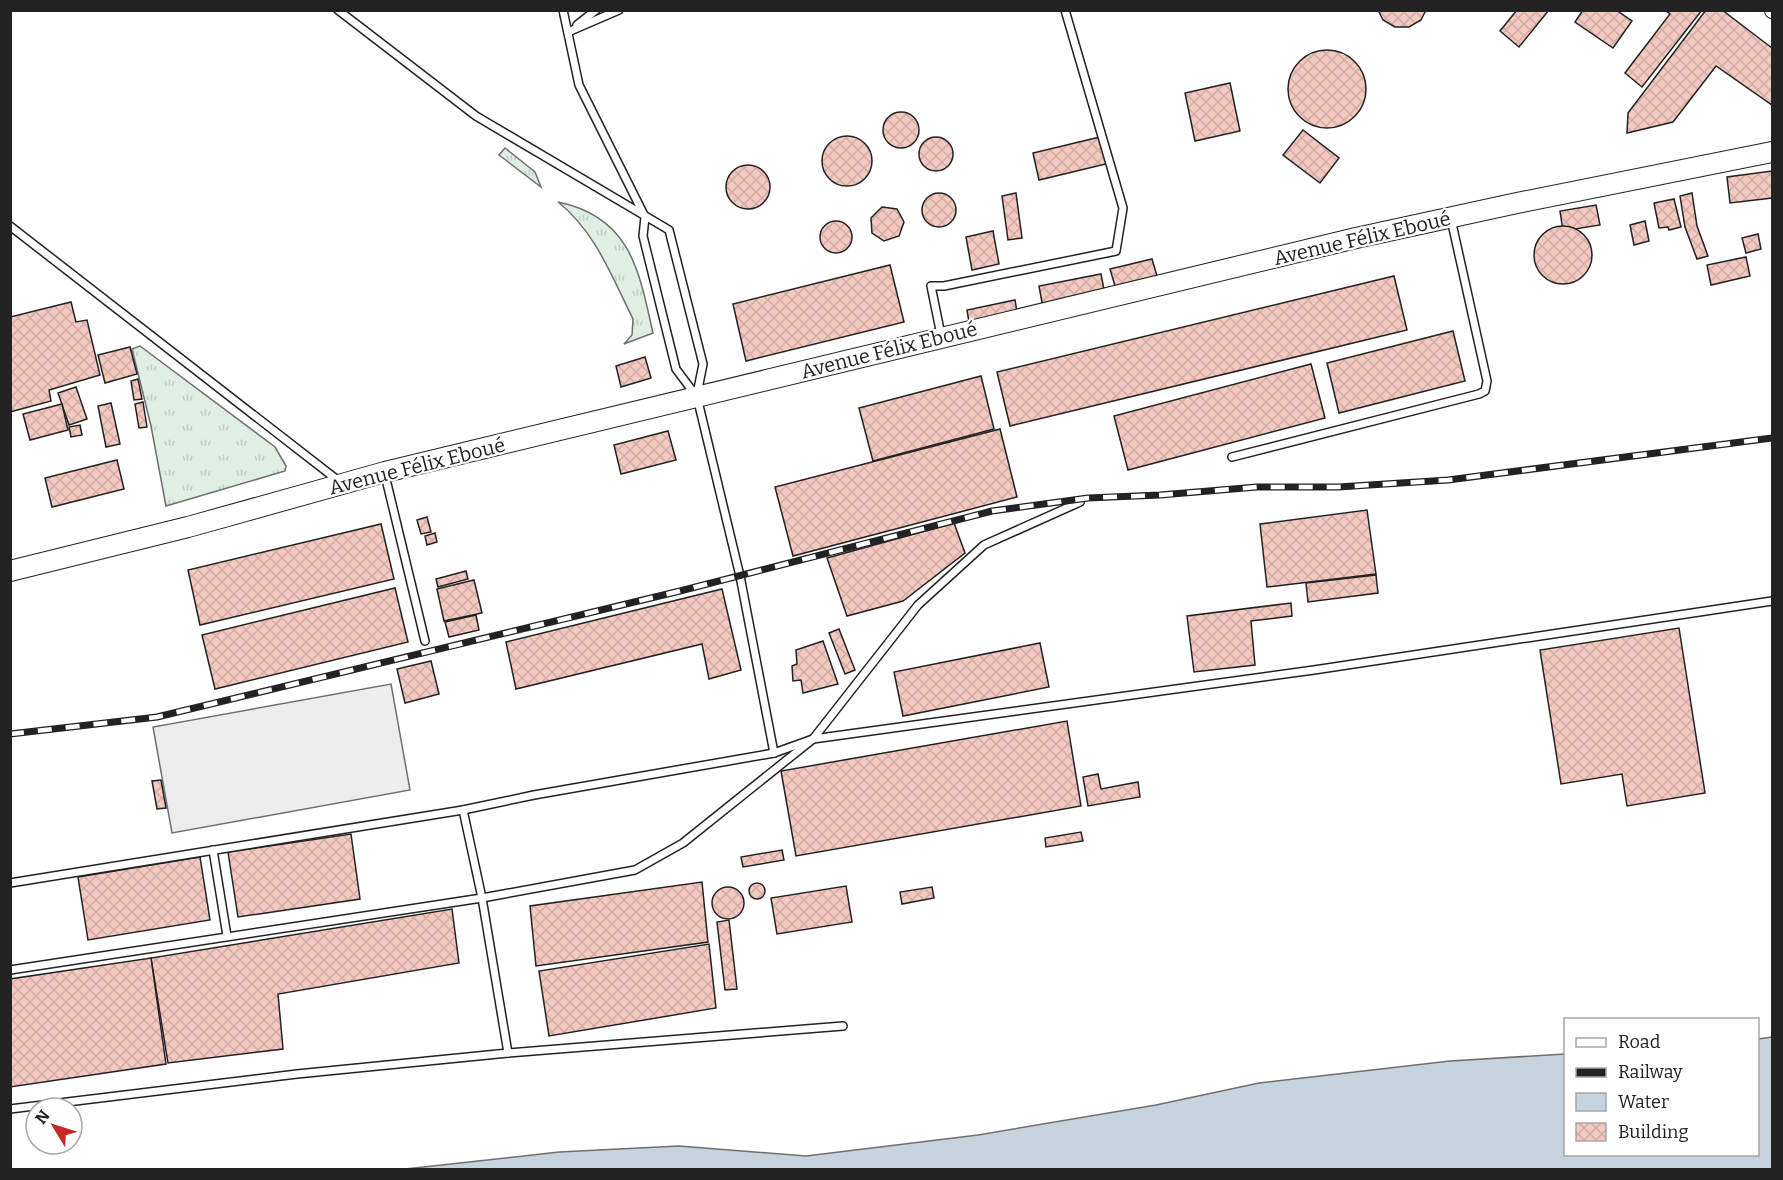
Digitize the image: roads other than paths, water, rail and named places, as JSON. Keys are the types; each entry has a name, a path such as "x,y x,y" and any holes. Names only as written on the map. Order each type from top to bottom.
{"street":[{"name":"Avenue Félix Eboué","path":"10,571 188,526 385,472 941,338 1451,217 1773,152"}],"lane":[{"path":"338,10 476,116 669,230 704,364 697,397"},
{"path":"563,10 579,85 645,217 643,236 676,369 697,397 740,576 774,753"},
{"path":"568,32 596,10"},
{"path":"568,32 619,10"},
{"path":"941,338 931,286 944,286 1116,251 1123,208 1065,10"},
{"path":"1232,457 1485,391 1486,381 1451,217"},
{"path":"10,226 344,484"},
{"path":"385,472 425,641"},
{"path":"10,970 482,898 635,870 683,843 813,739 918,605 984,545 1080,502"},
{"path":"10,883 463,810 534,795 774,753 813,739 1314,670 1773,601"},
{"path":"463,810 482,898 508,1053"},
{"path":"213,850 227,936"},
{"path":"10,1109 297,1074 508,1053 843,1026"}],"water":[{"path":"1772,1037 1772,1169 405,1169 559,1152 679,1146 806,1156 978,1135 1156,1105 1259,1083 1450,1061 1564,1054 1564,1156 1759,1156 1759,1039"}],"railway":[{"path":"10,734 157,717 680,591 992,511 1088,498 1257,487 1338,487 1448,480 1772,438"}]}
